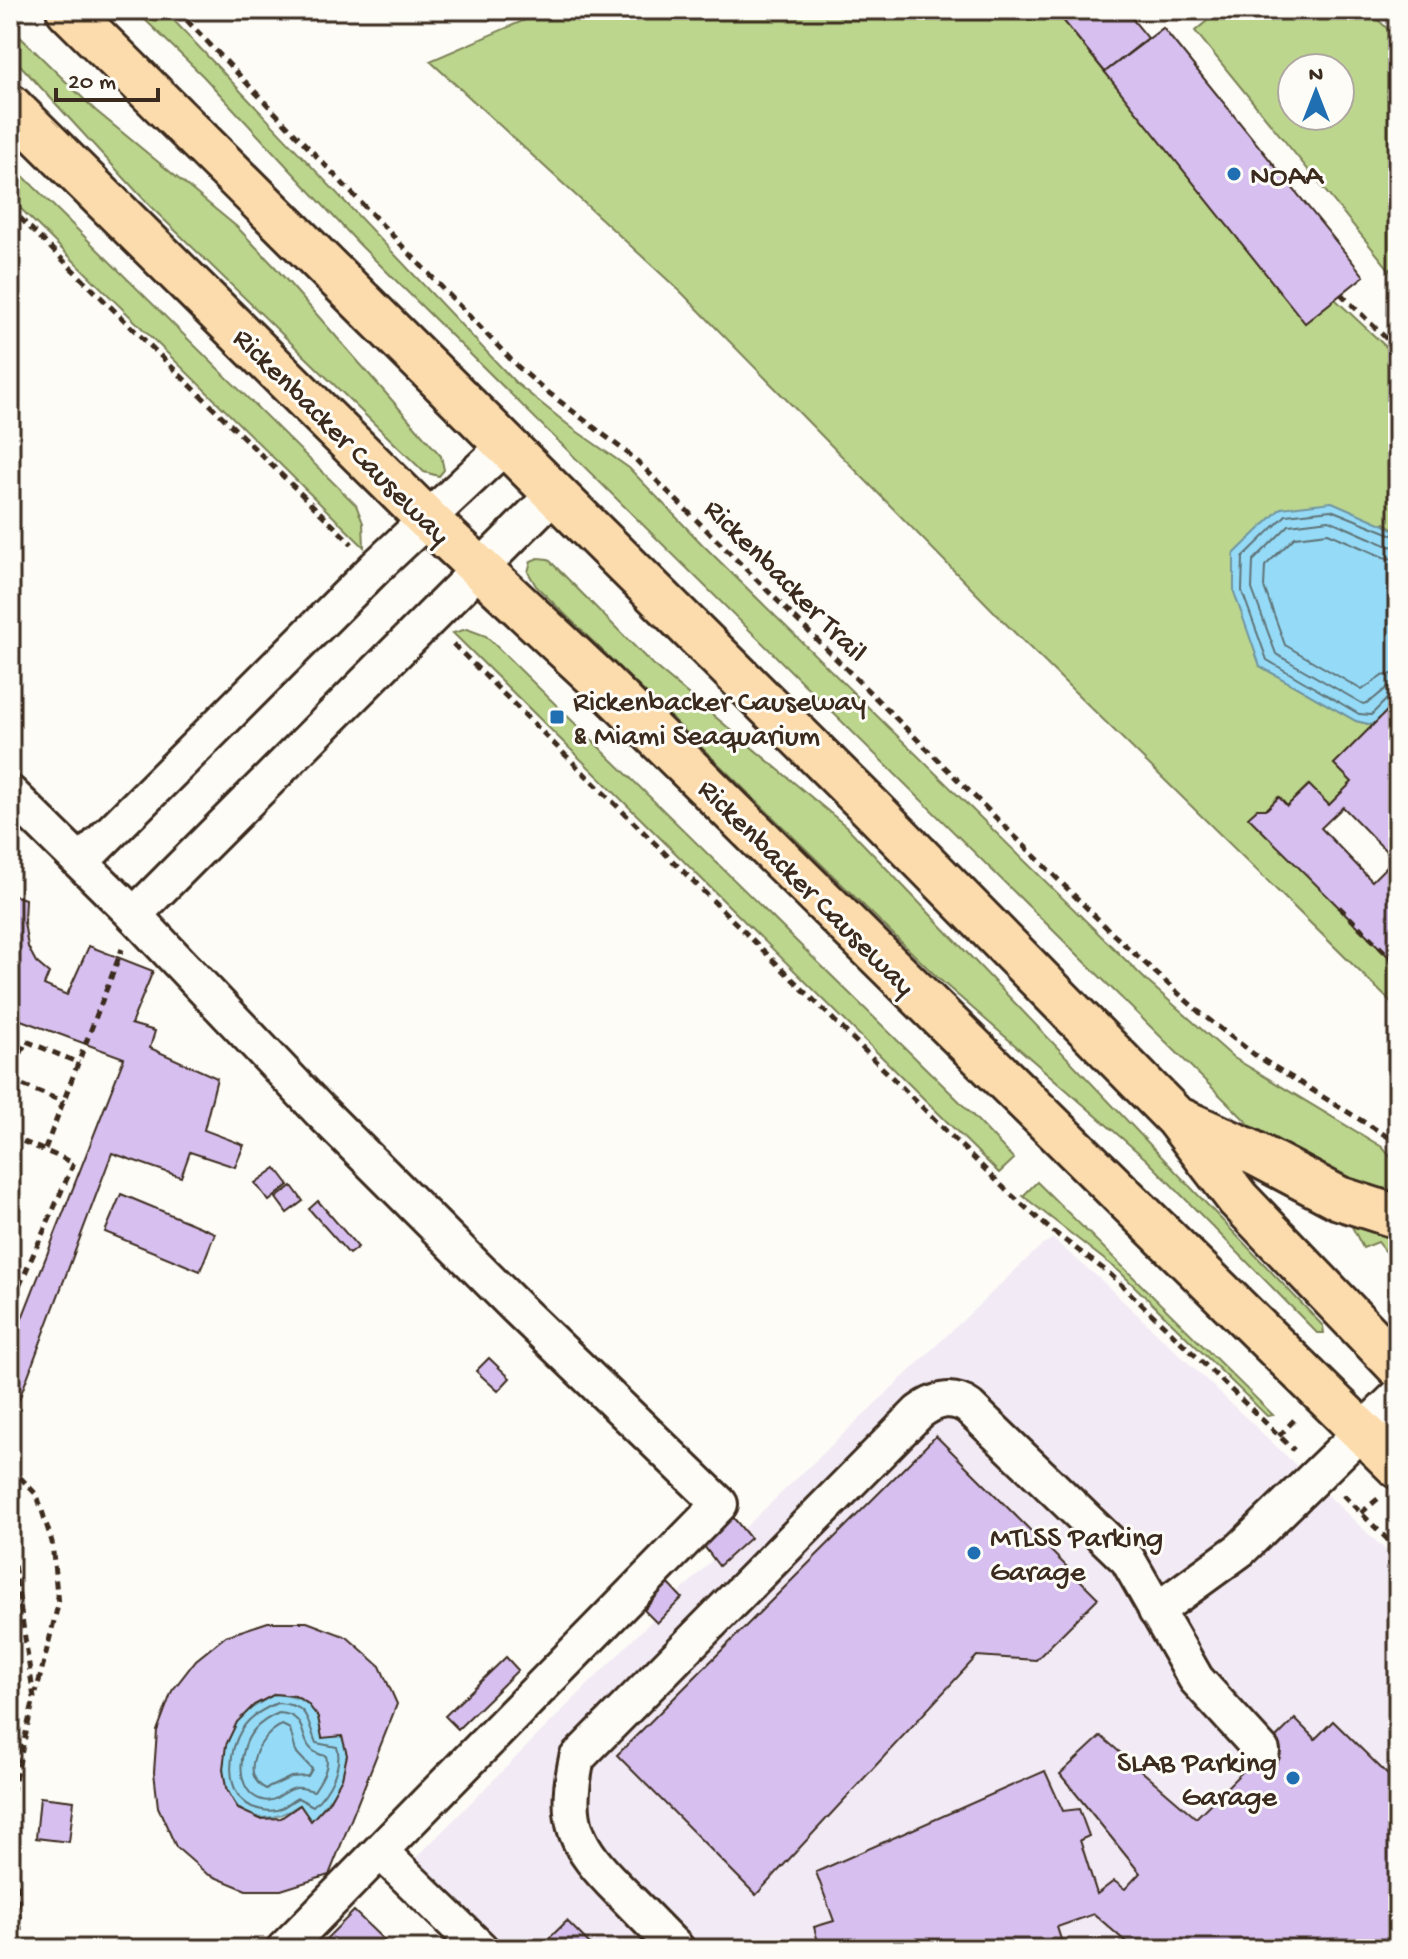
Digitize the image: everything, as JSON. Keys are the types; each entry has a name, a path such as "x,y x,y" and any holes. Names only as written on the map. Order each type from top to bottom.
{"main road":[{"path":"68,10 507,444 1176,1118 1238,1199 1398,1366"},
{"name":"Rickenbacker Causeway","path":"10,106 427,519 598,679 1398,1467"},
{"path":"1176,1118 1250,1151 1339,1198 1398,1217"}],"street":[{"path":"81,862 427,519 507,444"},
{"path":"134,915 555,493"},
{"path":"10,793 134,915 331,1121 517,1308 720,1504 284,1949"},
{"path":"1156,1611 1241,1549 1398,1396"},
{"path":"677,1949 586,1855 572,1815 571,1783 577,1758 875,1456 930,1404 941,1400 960,1400 969,1407 1128,1560 1196,1679 1262,1751"},
{"path":"381,1852 481,1949"}],"path":[{"name":"Rickenbacker Trail","path":"177,10 517,366 634,458 1114,935 1199,1012 1255,1055 1398,1143"},
{"path":"10,208 363,554"},
{"path":"1341,294 1398,350"},
{"path":"444,634 1008,1192 1124,1287 1290,1446"},
{"path":"1339,907 1398,965"},
{"path":"45,1149 134,915"},
{"path":"64,1102 10,1080 26,1041 79,1063"},
{"path":"10,1136 74,1163 10,1307"},
{"path":"1279,1436 1286,1428"},
{"path":"10,1467 37,1495 52,1542 58,1605 11,1794 20,1930 16,1949"},
{"path":"1350,1501 1398,1550"},
{"path":"1361,1513 1370,1508"},
{"path":"10,1538 34,1698"},
{"path":"10,1891 18,1897"}],"shaded area":[{"path":"1053,1239 1102,1281 1398,1562 1398,1949 457,1949 392,1882 730,1542 1043,1244"}],"green space":[{"path":"135,10 164,10 516,383 629,468 702,544 1148,982 1234,1058 1382,1147 1398,1165 1398,1198 1327,1174 1255,1130 360,245 203,76"},
{"path":"548,10 1048,10 1063,20 1305,322 1335,299 1398,358 1398,531 1385,523 1260,666 1356,721 1373,725 1334,764 1352,782 1329,805 1308,785 1287,806 1278,797 1267,809 1257,809 1249,817 1398,966 1398,1009 1016,634 683,294 430,61"},
{"path":"1220,10 1368,10 1398,39 1397,279 1277,132 1356,132 1356,52 1276,52 1276,130 1195,31"},
{"path":"10,27 95,110 237,227 441,456 444,470 439,476 424,472 150,206 10,54"},
{"path":"10,163 356,505 363,523 364,547 10,198"},
{"path":"548,559 652,664 847,827 1323,1326 1324,1333 1317,1333 1147,1160 939,979 536,586 528,572 531,561"},
{"path":"467,629 486,636 959,1101 1014,1159 999,1173 453,633"},
{"path":"1037,1182 1273,1415 1267,1416 1120,1272 1023,1196"},
{"path":"1348,1219 1398,1235 1398,1267 1378,1242 1363,1248"}],"water":[{"path":"1332,502 1398,531 1398,700 1373,725 1356,721 1260,666 1234,592 1234,554 1281,508"},
{"path":"275,1694 291,1696 308,1704 339,1732 347,1748 340,1783 311,1821 299,1805 276,1816 256,1817 241,1809 230,1795 224,1777 223,1757 228,1737 239,1719"}],"building":[{"path":"1076,10 1125,10 1148,38 1105,72 1063,20"},
{"name":"NOAA","path":"1163,28 1364,276 1305,323 1105,72"},
{"path":"1398,700 1398,934 1397,947 1388,956 1248,817 1257,809 1267,809 1279,797 1287,806 1309,785 1329,805 1352,782 1334,764","holes":["1343,807 1394,859 1372,881 1321,828"]},
{"path":"13,895 25,899 24,922 28,947 36,962 49,973 44,985 67,995 89,946 153,971 131,1024 155,1031 150,1048 217,1078 204,1130 244,1145 235,1167 190,1152 181,1177 112,1153 15,1410 10,1416 10,1349 124,1058 10,1016 10,967 15,956 10,947 10,902"},
{"path":"276,1168 289,1185 269,1201 255,1183"},
{"path":"292,1186 303,1201 287,1213 276,1198"},
{"path":"121,1194 215,1233 200,1271 105,1232"},
{"path":"318,1201 358,1247 349,1254 309,1209"},
{"path":"489,1358 510,1378 498,1391 476,1371"},
{"path":"936,1436 1098,1598 1036,1660 977,1656 756,1895 617,1755"},
{"path":"732,1516 750,1538 719,1566 704,1546"},
{"path":"668,1583 682,1598 657,1623 644,1610"},
{"path":"268,1622 307,1622 347,1637 380,1666 397,1704 329,1875 281,1890 246,1890 207,1874 176,1847 158,1807 154,1772 157,1731 172,1691 196,1660 226,1636","holes":["275,1694 295,1696 307,1703 318,1717 322,1738 342,1736 347,1755 342,1778 328,1803 311,1821 300,1805 281,1818 260,1819 238,1809 226,1788 223,1769 226,1745 237,1722 254,1705"]},
{"path":"506,1657 518,1670 458,1729 445,1716"},
{"path":"1295,1719 1315,1739 1333,1721 1398,1785 1398,1949 1134,1949 1094,1914 1057,1927 1064,1949 820,1949 814,1927 834,1921 816,1872 1045,1771 1063,1811 1079,1809 1089,1836 1080,1840 1097,1894 1114,1881 1125,1889 1140,1873 1060,1774 1101,1736 1196,1818"},
{"path":"40,1797 74,1801 69,1842 36,1838"},
{"path":"354,1911 393,1949 316,1949"},
{"path":"567,1921 595,1949 538,1949"}],"place":[{"name":"NOAA","path":"1234,174"},
{"name":"Rickenbacker Causeway & Miami Seaquarium","path":"557,717"},
{"name":"MTLSS Parking Garage","path":"974,1553"},
{"name":"SLAB Parking Garage","path":"1293,1778"}]}
